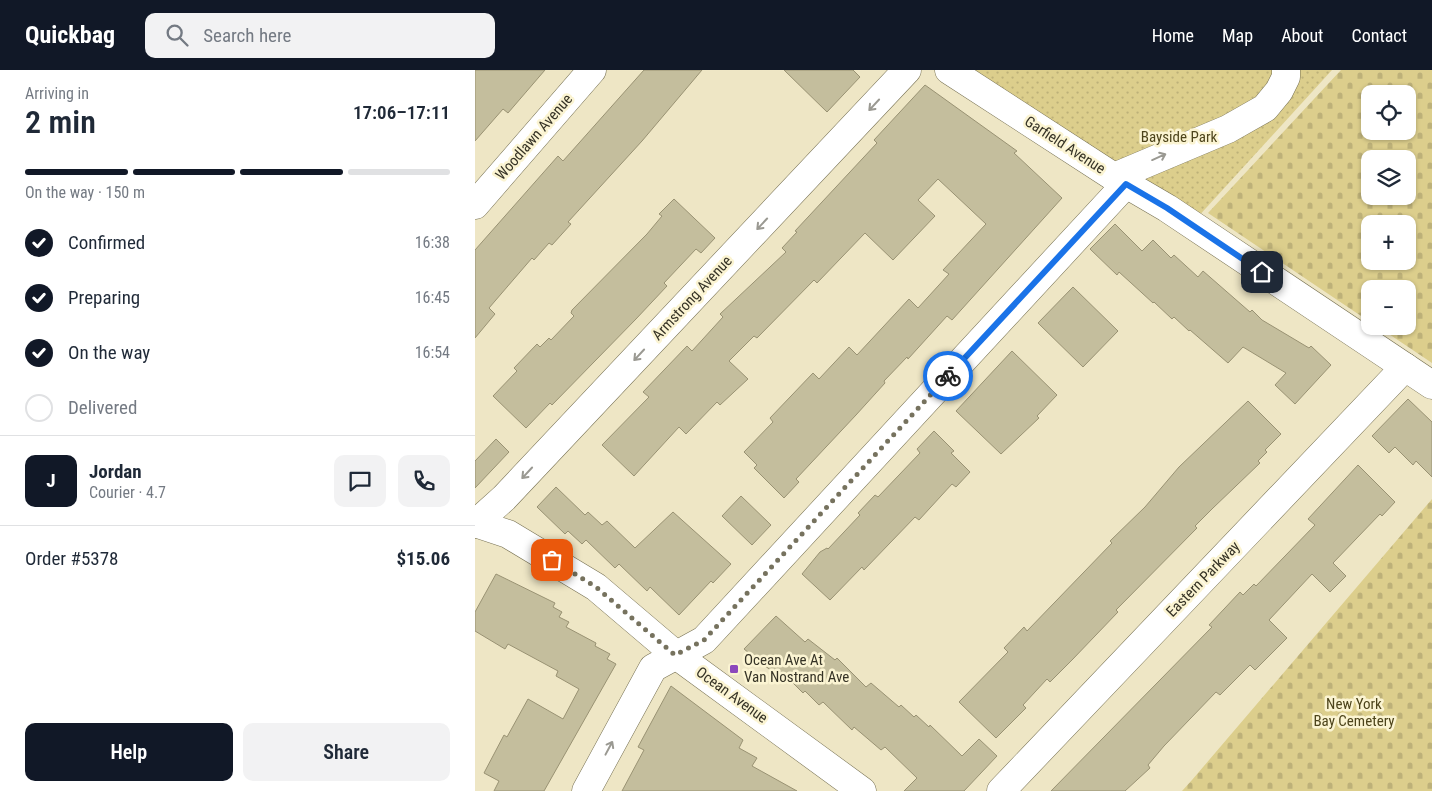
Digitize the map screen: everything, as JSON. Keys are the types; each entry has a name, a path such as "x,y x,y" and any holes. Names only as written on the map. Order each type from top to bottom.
{"street":[{"name":"Woodlawn Avenue","path":"475,205 592,70"},
{"name":"Armstrong Avenue","path":"475,523 504,498 907,70"},
{"name":"Garfield Avenue","path":"949,70 1167,208 1432,385"},
{"path":"586,791 653,668 704,640 1120,180 1228,129 1265,108 1279,91 1287,77 1286,70"},
{"name":"Eastern Parkway","path":"1001,791 1405,368"},
{"name":"Ocean Avenue","path":"475,523 508,534 596,587 675,655 852,788"}],"green space":[{"name":"Bayside Park","path":"952,70 1332,70 1196,219"},
{"path":"1341,70 1432,70 1432,363 1390,335 1416,335 1416,280 1361,280 1361,316 1208,213"},
{"name":"New York Bay Cemetery","path":"1432,499 1432,791 1182,791 1192,780"}],"building":[{"path":"475,70 545,70 508,113 503,109 475,141"},
{"path":"644,70 702,70 642,141 568,222 571,224 552,245 549,243 534,260 532,258 489,308 495,314 475,338 475,250 558,156 563,161"},
{"path":"784,70 853,70 860,77 827,112"},
{"path":"925,85 1017,151 1014,153 1062,198 952,320 947,316 908,359 907,357 884,381 885,383 796,479 799,482 784,498 754,468 757,465 744,452 773,422 770,418 813,373 819,379 849,347 857,355 909,299 918,308 949,274 943,270 986,224 938,179 918,200 935,216 893,260 865,233 817,283 814,280 757,338 754,336 729,361 748,379 720,405 717,402 686,434 679,427 634,476 602,445 649,397 643,392 687,346 692,351 723,317 720,314 786,252 782,248 797,232 795,231 877,143 874,140"},
{"path":"674,199 715,238 701,253 696,249 664,283 667,286 636,319 552,405 550,403 526,428 493,396 517,371 514,368 537,344 540,347 549,338 551,340 574,316 571,313 572,310 647,234 662,216 659,214"},
{"path":"1115,224 1142,251 1153,240 1171,258 1174,255 1198,277 1203,271 1250,312 1252,310 1262,320 1309,348 1311,346 1331,365 1295,404 1275,385 1286,373 1243,347 1228,363 1174,317 1172,319 1119,272 1117,275 1090,249"},
{"path":"1073,287 1118,331 1083,367 1038,323"},
{"path":"1012,351 1057,395 1037,416 1039,418 1001,454 956,411"},
{"path":"1408,399 1432,422 1432,477 1416,461 1413,465 1395,447 1389,453 1372,436"},
{"path":"1248,401 1281,434 1265,450 1267,452 1258,461 1260,463 1195,526 1197,528 1116,610 1118,612 1072,660 1050,682 1047,679 1023,705 1026,708 996,738 959,702 1008,652 1004,648 1024,627 1027,631 1112,543 1110,541 1145,507 1179,467"},
{"path":"934,431 954,451 951,453 970,472 956,487 952,484 919,520 915,517 864,570 862,567 830,600 802,574 820,552 828,549 860,515 858,513 875,495 878,497 920,453 917,449"},
{"path":"496,439 509,452 475,488 475,461"},
{"path":"1358,465 1395,502 1382,516 1380,514 1333,563 1346,576 1330,592 1312,574 1269,620 1287,638 1255,670 1250,665 1220,695 1216,692 1164,746 1148,765 1150,768 1125,791 1051,791 1212,627 1209,625 1240,592 1243,595 1254,584 1256,586 1315,525 1308,519"},
{"path":"556,487 585,515 588,512 602,525 607,521 635,548 673,512 731,564 713,583 711,581 679,615 650,587 647,591 619,564 615,568 586,540 582,544 568,531 565,534 537,507"},
{"path":"741,496 771,525 752,545 722,516"},
{"path":"496,574 555,603 553,607 562,612 559,617 569,622 566,627 596,643 595,646 610,654 607,659 616,664 544,791 494,791 499,781 484,773 504,735 507,737 528,699 563,719 579,689 556,676 558,671 508,644 505,649 475,631 475,612"},
{"path":"776,616 805,642 808,639 835,660 837,658 866,687 871,683 899,707 901,705 914,717 916,715 929,727 930,725 962,756 979,739 997,756 964,791 904,791 917,778 885,747 881,750 854,727 852,730 823,702 819,705 805,691 803,693 791,681 789,683 776,671 774,673 744,649"},
{"path":"671,686 743,740 739,748 757,758 752,766 797,791 622,791 644,750 638,747"}],"way so far":[{"path":"552,560 596,587 675,655 704,640 948,376"}],"place":[{"name":"Ocean Ave At Van Nostrand Ave","path":"734,669"}],"route":[{"path":"948,376 1126,184 1167,208 1262,272"}]}
